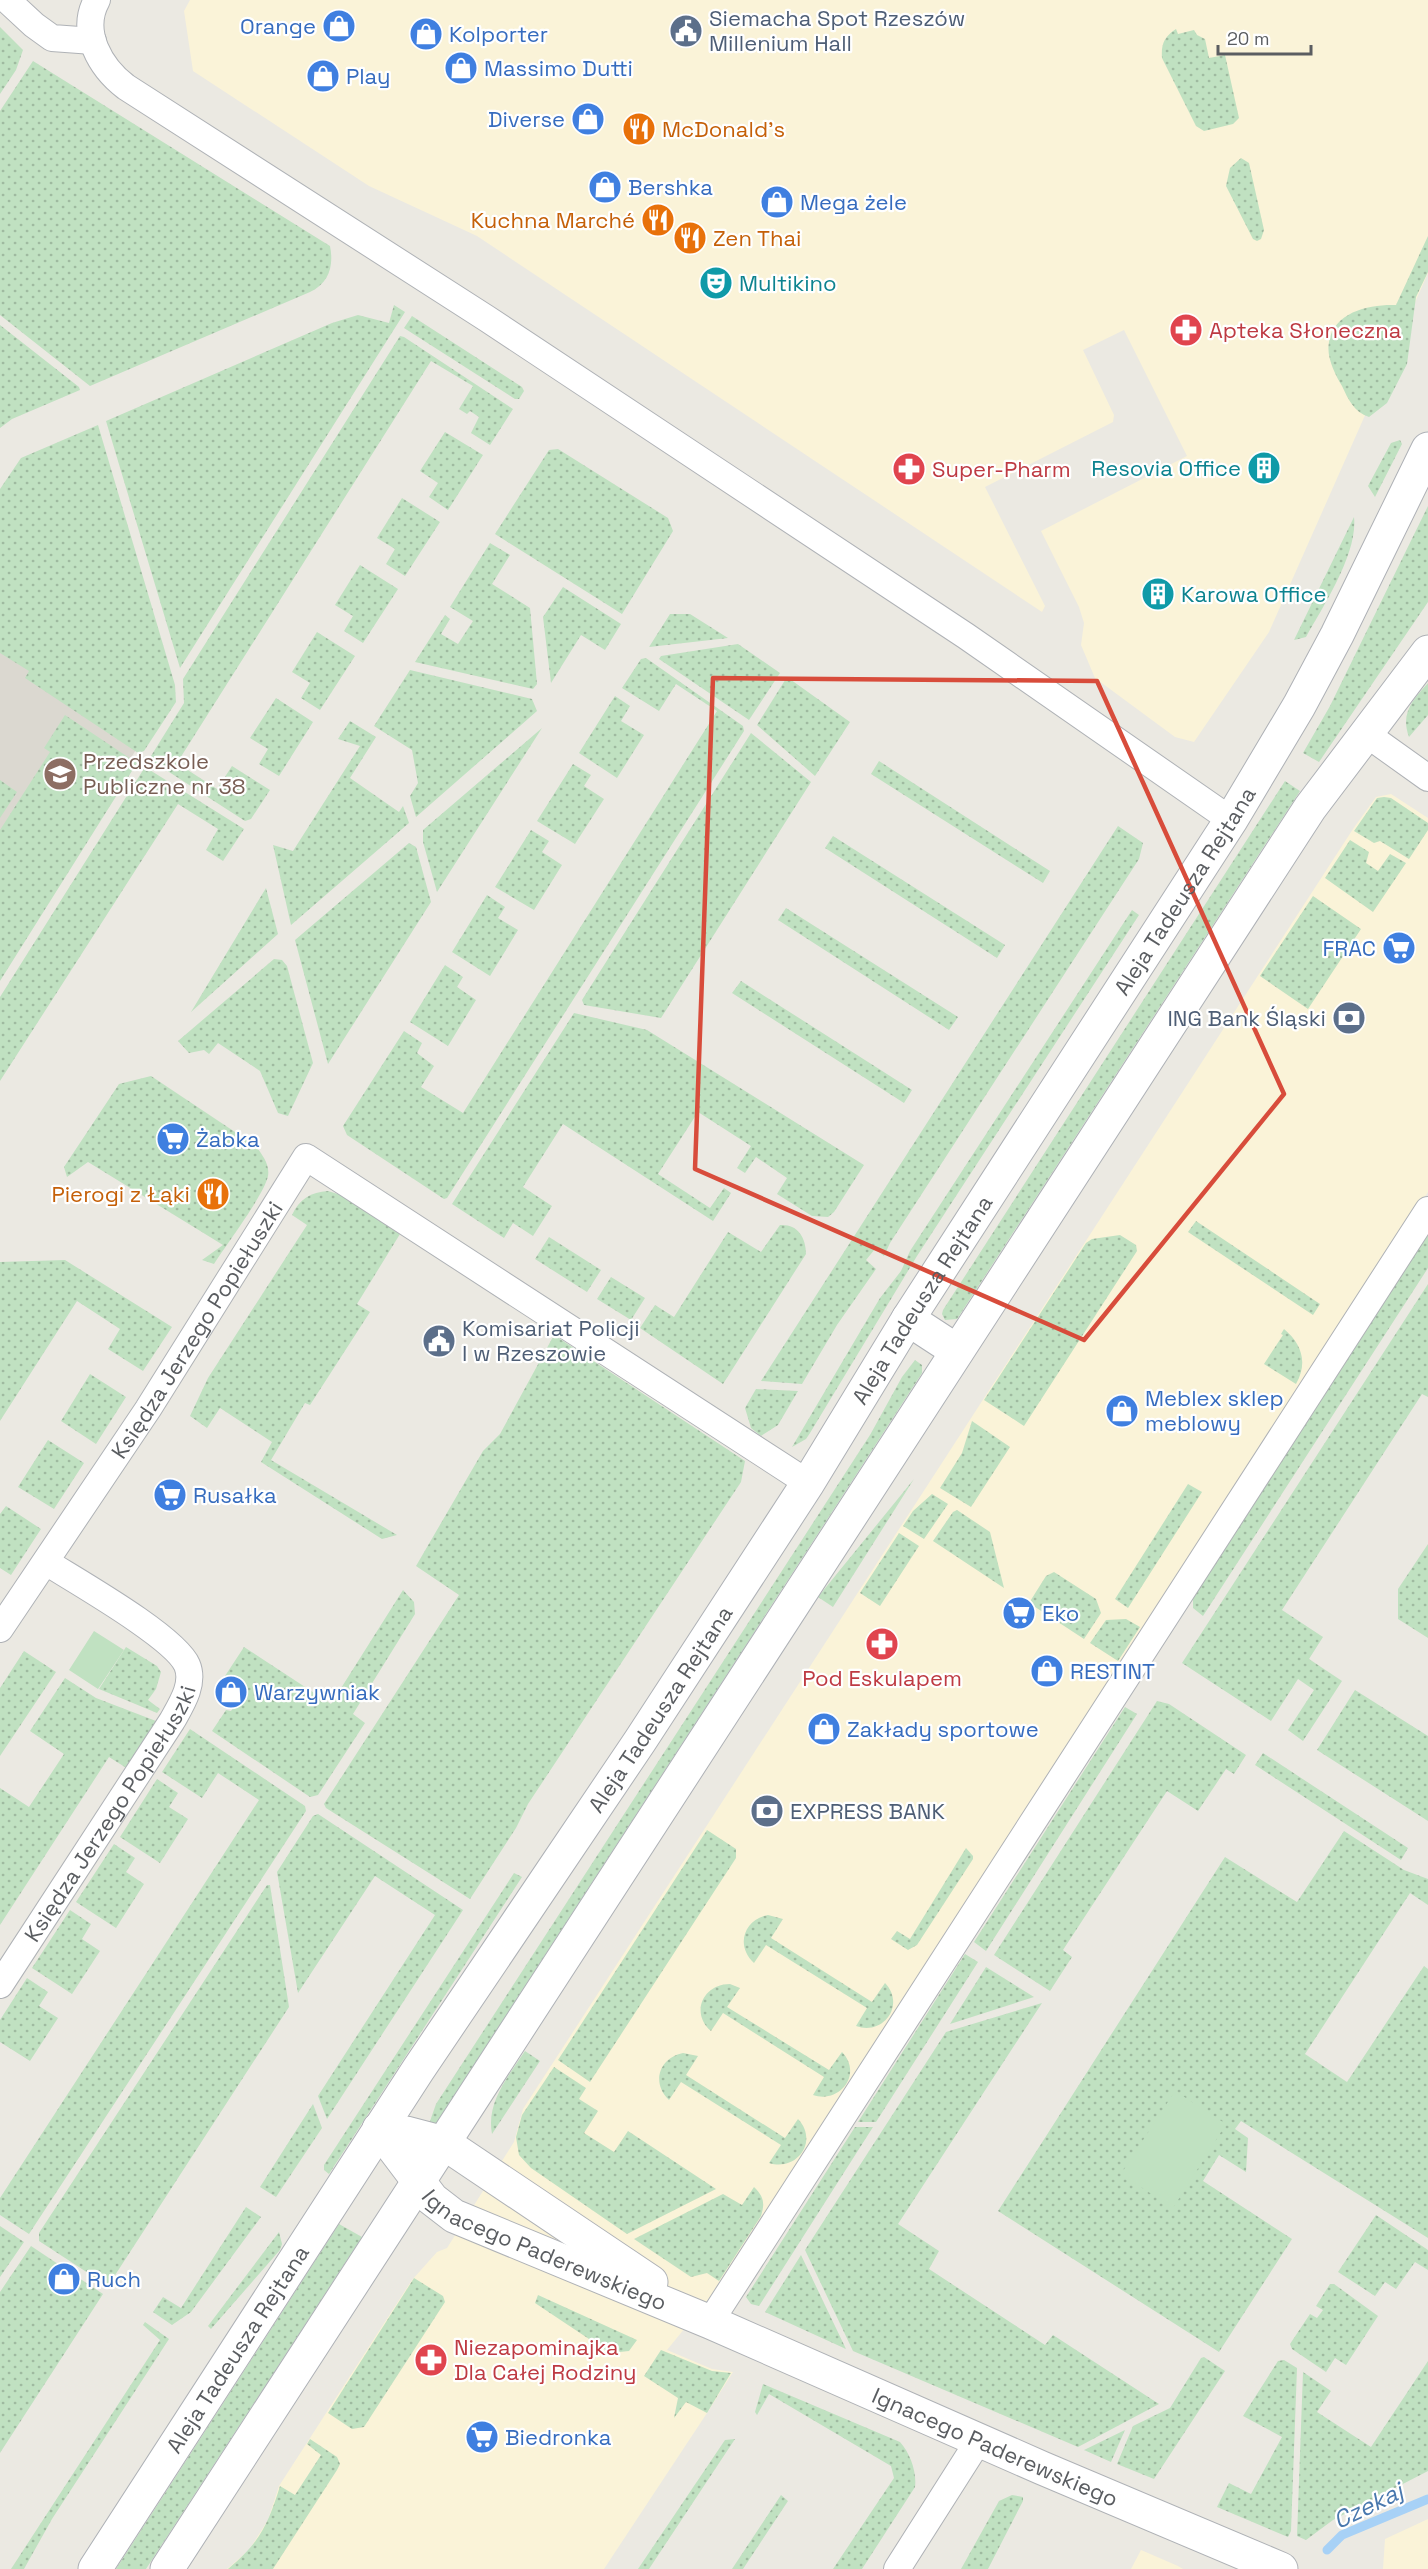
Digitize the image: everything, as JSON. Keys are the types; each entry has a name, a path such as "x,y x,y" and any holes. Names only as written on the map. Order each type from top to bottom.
{"main road":[{"name":"Aleja Tadeusza Rejtana","path":"95,2569 380,2129 646,1731 808,1483 908,1319 1231,820 1299,706 1428,449"},
{"path":"168,2569 1315,800 1428,652"},
{"path":"908,1319 957,1351"},
{"path":"380,2129 418,2182"},
{"name":"Ignacego Paderewskiego","path":"380,2129 444,2143 710,2322"},
{"name":"Ignacego Paderewskiego","path":"418,2182 432,2199 454,2216 710,2322 1281,2569"}],"street":[{"path":"7,0 52,38 93,41"},
{"path":"97,0 92,22 93,41 102,62 112,76 126,87 486,318 947,624 1231,820"},
{"path":"1365,733 1428,778"},
{"name":"Księdza Jerzego Popiełuszki","path":"0,1629 154,1400 306,1157 808,1483"},
{"path":"710,2322 1428,1210"},
{"name":"Księdza Jerzego Popiełuszki","path":"0,1985 172,1721 187,1694 189,1677 187,1665 167,1640 46,1562"},
{"path":"897,2569 979,2439"}],"highlighted area":[{"path":"713,678 1097,681 1284,1094 1084,1340 695,1169"}],"shaded area":[{"path":"190,0 1428,0 1428,273 1269,632 1194,742 1175,737 1095,678 1081,645 1084,623 1079,607 1041,531 1187,456 1124,330 1083,350 1114,415 1113,422 985,487 1045,606 1042,612 477,236 369,186 193,71 184,11"},
{"name":"Przedszkole Publiczne nr 38","path":"0,580 173,693 15,936 0,926"},
{"path":"1391,794 1428,818 1428,1192 716,2290 667,2350 712,2369 733,2372 707,2413 604,2569 227,2569 249,2550 268,2520 279,2486 412,2280 437,2252 447,2248 514,2142 523,2109 1353,829 1376,797"},
{"path":"1428,2519 1428,2569 1383,2569 1385,2539"},
{"path":"1141,2550 1178,2566 1183,2569 1131,2569"}],"green space":[{"path":"0,27 23,50 16,70 0,94"},
{"path":"1176,29 1178,34 1194,30 1197,35 1205,39 1209,58 1225,55 1239,118 1233,124 1204,131 1196,126 1162,58 1164,41"},
{"path":"33,61 330,246 331,260 326,279 310,292 90,386 0,315 0,111"},
{"path":"1241,158 1249,163 1264,230 1261,239 1257,241 1253,239 1226,186 1230,168"},
{"path":"1428,236 1428,272 1416,297 1407,364 1387,403 1369,417 1359,412 1352,404 1334,371 1328,348 1332,331 1346,316 1355,312 1376,306 1396,305"},
{"path":"394,305 405,312 180,668 106,421 332,323 358,315 389,323"},
{"path":"412,316 522,387 524,391 519,399 515,399 404,328"},
{"path":"0,325 80,390 12,419 0,428"},
{"path":"400,336 513,409 490,445 471,433 479,417 470,411 467,414 459,409 473,386 431,361 177,763 217,789 232,766 270,790 251,819 245,821 152,761 151,756 184,703 183,679"},
{"path":"98,425 175,685 176,702 144,751 138,753 25,678 29,671 0,653 0,489 21,458"},
{"path":"445,432 483,455 448,510 429,497 438,483 420,471"},
{"path":"1400,440 1402,444 1375,497 1368,486 1391,443"},
{"path":"558,449 668,518 673,531 622,614 495,534 549,450"},
{"path":"402,498 440,522 405,576 386,564 395,549 377,538"},
{"path":"1428,506 1428,602 1319,762 1303,753 1330,706"},
{"path":"1354,517 1351,546 1338,578 1306,637 1294,640"},
{"path":"490,543 510,555 492,584 530,608 537,684 533,689 415,662 445,615 450,619 441,634 458,644 473,621 450,607"},
{"path":"360,565 398,589 363,643 344,631 353,616 335,605"},
{"path":"563,587 621,624 605,650 581,635 551,683 543,617"},
{"path":"670,614 690,614 728,638 649,647"},
{"path":"317,632 355,656 320,710 301,698 310,683 292,672"},
{"path":"738,644 780,673 749,720 659,659 661,656"},
{"path":"646,658 743,726 744,731 447,1198 444,1199 347,1135 343,1126 404,1031 422,1043 417,1053 434,1066 421,1087 463,1113 717,711 676,684 659,711 622,688 641,659"},
{"path":"410,670 532,699 537,711 416,817 410,796 418,783 412,750 374,726"},
{"path":"787,677 850,722 815,776 757,725"},
{"path":"1428,683 1428,715 1409,737 1407,714 1413,701"},
{"path":"615,696 630,706 621,721 644,735 617,778 579,753"},
{"path":"276,698 313,722 279,776 259,764 268,749 250,738"},
{"path":"65,715 137,763 0,981 0,830 50,752 44,748"},
{"path":"350,721 376,737 350,778 399,812 403,806 409,823 291,925 273,845 293,851 360,746 338,739"},
{"path":"542,728 437,892 423,842 423,830"},
{"path":"751,733 811,782 661,1018 584,1005 582,1000"},
{"path":"879,761 1050,871 1043,883 871,774"},
{"path":"573,764 591,775 584,786 604,799 575,844 537,821"},
{"path":"145,767 244,829 223,861 206,850 218,829 178,804 0,1081 0,997"},
{"path":"0,780 17,792 0,818"},
{"path":"1285,781 1300,791 957,1319 945,1320 943,1310"},
{"path":"1377,798 1391,798 1428,823 1428,830 1409,859 1380,841 1374,843 1354,831"},
{"path":"1118,826 1143,843 1139,859 890,1243 884,1256 875,1249 866,1260 876,1269 837,1325 802,1384 761,1381"},
{"path":"531,830 549,841 542,852 562,865 534,910 495,887"},
{"path":"833,836 1005,945 997,958 825,848"},
{"path":"1350,840 1369,852 1366,863 1378,871 1390,854 1406,863 1373,912 1325,878"},
{"path":"409,843 416,847 431,902 328,1064 295,940"},
{"path":"266,888 278,934 191,1012"},
{"path":"487,895 505,907 498,918 518,930 490,976 452,952"},
{"path":"1313,896 1361,929 1308,1009 1260,976"},
{"path":"786,908 958,1017 949,1030 778,920"},
{"path":"1132,910 1139,915 917,1256 810,1433 806,1439 792,1447 880,1298 901,1271 910,1251"},
{"path":"274,959 282,960 287,966 313,1063 288,1116 278,1113 260,1071 218,1043 209,1054 204,1050 189,1053 178,1041"},
{"path":"445,965 463,977 457,987 476,1000 448,1046 410,1022"},
{"path":"741,981 912,1090 904,1103 732,993"},
{"path":"574,1013 647,1030 864,1165 834,1212 828,1217 812,1216 777,1194 787,1178 756,1157 745,1173 737,1168 751,1146 698,1112 658,1174 710,1208 724,1188 731,1193 713,1221 563,1124 523,1187 552,1206 533,1236 513,1223 504,1238 452,1204"},
{"path":"151,1076 256,1146 267,1164 268,1176 260,1195 214,1264 202,1260 223,1245 88,1162 67,1177 64,1167 119,1084"},
{"path":"328,1191 341,1195 400,1234 357,1304 370,1312 310,1405 305,1403 271,1460 397,1535 382,1539 261,1462 272,1442 220,1408 207,1428 190,1416 208,1378 307,1225 292,1215 295,1209 306,1197"},
{"path":"1196,1221 1320,1304 1313,1315 1188,1232"},
{"path":"780,1225 792,1227 800,1233 806,1254 723,1384 640,1328 655,1305 674,1317 728,1232 761,1252"},
{"path":"1428,1232 1428,1268 1203,1616 1193,1608 1193,1597"},
{"path":"1120,1235 1136,1245 1137,1251 1024,1426 984,1400 1086,1243 1092,1239"},
{"path":"549,1237 601,1270 587,1292 535,1259"},
{"path":"65,1260 172,1327 143,1371 108,1349 120,1329 77,1301 0,1421 0,1262"},
{"path":"611,1277 645,1298 631,1320 597,1299"},
{"path":"1428,1284 1428,1397 1422,1394 1282,1610 1323,1637 1309,1659 1342,1681 1303,1741 1288,1730 1314,1690 1298,1679 1271,1721 1182,1663"},
{"path":"1284,1329 1295,1341 1301,1354 1302,1369 1296,1384 1264,1364 1283,1335 1281,1334"},
{"path":"554,1335 745,1461 741,1482 528,1804 516,1828 470,1899 326,1808 324,1804 459,1595 416,1566 483,1451 500,1434"},
{"path":"915,1360 922,1365 922,1373 435,2125 429,2124 436,2104 870,1435 902,1377"},
{"path":"90,1374 126,1397 96,1444 61,1421"},
{"path":"756,1389 798,1391 778,1425 761,1436 751,1428 745,1408"},
{"path":"972,1421 1010,1447 971,1507 940,1488 962,1453"},
{"path":"48,1440 84,1463 54,1509 18,1487"},
{"path":"914,1479 833,1607 818,1597"},
{"path":"1188,1484 1202,1492 1128,1608 1115,1599"},
{"path":"932,1494 948,1504 924,1539 903,1526 913,1511"},
{"path":"6,1506 41,1529 11,1575 0,1568 0,1514"},
{"path":"957,1510 990,1532 1004,1588 933,1541 953,1512"},
{"path":"899,1533 919,1546 880,1606 860,1593"},
{"path":"1428,1544 1428,1638 1398,1619 1398,1589"},
{"path":"1054,1572 1096,1599 1101,1613 1084,1639 1029,1603 1046,1576"},
{"path":"403,1590 414,1602 415,1614 353,1714 365,1723 318,1795 310,1797 212,1731 226,1710 231,1711 245,1690 225,1676 244,1647 331,1704"},
{"path":"1126,1619 1140,1627 1118,1661 1090,1643 1106,1620"},
{"path":"94,1631 124,1650 98,1689 69,1670"},
{"path":"126,1647 157,1666 161,1672 156,1689 148,1700 160,1709 157,1713 99,1689"},
{"path":"24,1651 56,1672 0,1756 0,1688"},
{"path":"65,1678 96,1698 156,1721 128,1769 109,1757 0,1925 0,1788 29,1807 64,1754 30,1731"},
{"path":"1355,1690 1428,1736 1428,1821 1317,1750"},
{"path":"1157,1701 1169,1704 1246,1755 1234,1774 1226,1769 1198,1811 1167,1791 1063,1950 1072,1957 1050,1991 994,1955"},
{"path":"1125,1707 1137,1714 986,1951 974,1942"},
{"path":"190,1729 305,1806 306,1811 29,2234 0,2215 0,2198 259,1800 218,1773 202,1798 162,1772"},
{"path":"1263,1753 1408,1848 1401,1860 1255,1765"},
{"path":"157,1779 178,1793 169,1807 188,1819 160,1863 120,1837"},
{"path":"318,1814 463,1910 327,2119 318,2096 435,1915 375,1876 298,1993 277,1872 313,1816"},
{"path":"707,1830 736,1849 736,1858 590,2082 558,2060"},
{"path":"1344,1831 1404,1870 1428,1879 1428,1905 1410,1893 1305,2054 1347,2082 1424,1966 1428,1969 1428,2238 1241,2121 1235,2129 1248,2138 1246,2172 1219,2155 1203,2181 1292,2239 1219,2352 998,2211 1225,1857 1297,1902"},
{"path":"114,1844 135,1858 126,1872 144,1884 116,1928 76,1902"},
{"path":"966,1848 973,1859 917,1945 908,1950 891,1939 897,1931 910,1939"},
{"path":"514,1873 522,1877 329,2174 324,2170 324,2165"},
{"path":"267,1885 270,1885 289,2007 108,2286 39,2241 39,2233"},
{"path":"70,1910 91,1924 82,1939 100,1951 72,1994 32,1968"},
{"path":"768,1915 783,1919 771,1938 872,2002 885,1983 893,2000 892,2009 883,2023 866,2028 856,2026 867,2008 766,1945 754,1963 745,1949 745,1934 753,1922"},
{"path":"965,1954 978,1962 876,2122 858,2122"},
{"path":"986,1967 1034,1997 950,2024"},
{"path":"27,1978 48,1992 39,2006 58,2018 30,2061 0,2042 0,2020"},
{"path":"730,1984 740,1988 727,2007 829,2070 842,2052 850,2069 846,2085 832,2095 823,2097 813,2095 824,2077 723,2013 711,2031 701,2016 702,2001 713,1989"},
{"path":"1042,2003 898,2224 939,2251 929,2269 1045,2345 1053,2335 1159,2404 1078,2447 853,2351 805,2250 946,2032"},
{"path":"525,2051 540,2061 492,2134 492,2111 495,2101"},
{"path":"683,2053 698,2056 686,2075 785,2138 798,2119 806,2136 802,2153 788,2163 779,2165 769,2163 781,2145 681,2082 669,2100 660,2086 660,2072 668,2060"},
{"path":"554,2067 586,2088 579,2099 598,2111 584,2133 614,2152 628,2131 716,2189 627,2234 531,2168 519,2155 516,2137 522,2115"},
{"path":"1175,2091 1226,2124 1173,2208 1121,2174"},
{"path":"313,2104 322,2128 276,2197 260,2187"},
{"path":"855,2127 873,2127 759,2306 751,2304 746,2297"},
{"path":"754,2187 763,2200 761,2216 719,2281 707,2273 691,2277 634,2239 723,2194 742,2205"},
{"path":"246,2207 261,2217 191,2312 172,2325 153,2312 163,2297 181,2308"},
{"path":"1376,2215 1428,2250 1428,2270 1415,2262 1396,2289 1385,2282 1375,2296 1338,2272"},
{"path":"339,2224 362,2237 146,2569 116,2569"},
{"path":"0,2226 24,2242 0,2277"},
{"path":"279,2232 282,2244 280,2250 211,2329 208,2326"},
{"path":"31,2246 103,2294 0,2453 0,2292"},
{"path":"801,2255 846,2349 765,2312"},
{"path":"414,2278 443,2296 445,2302 364,2427 352,2429 328,2413"},
{"path":"1330,2284 1334,2284 1378,2316 1346,2365 1335,2358 1326,2372 1292,2349 1290,2344 1310,2314 1317,2318 1323,2310 1316,2306"},
{"path":"538,2295 637,2340 629,2351 610,2353 535,2303"},
{"path":"145,2322 169,2339 52,2519 24,2569 11,2569 160,2340 143,2325"},
{"path":"661,2350 712,2371 731,2373 707,2413 686,2402 674,2418 678,2398 644,2376"},
{"path":"1204,2357 1225,2371 1154,2479 1117,2464 1133,2426 1170,2408 1201,2358"},
{"path":"1284,2360 1297,2368 1291,2531 1288,2537 1217,2507 1229,2483 1251,2494 1282,2437 1243,2416 1278,2361"},
{"path":"1428,2361 1428,2471 1333,2520 1306,2540 1297,2536 1303,2372 1331,2391 1317,2412 1371,2447"},
{"path":"763,2384 900,2442 907,2452 914,2469 915,2487 862,2569 833,2569 894,2478 891,2466 769,2394 757,2415 755,2412"},
{"path":"1125,2430 1111,2462 1084,2450"},
{"path":"310,2439 337,2457 340,2464 337,2470 273,2569 228,2569 248,2550 262,2532 280,2486 295,2495 321,2455 307,2444"},
{"path":"735,2439 649,2569 638,2569 725,2440"},
{"path":"781,2495 788,2501 743,2569 732,2569"},
{"path":"1012,2495 1023,2497 1023,2501 988,2569 961,2569 999,2501"}],"waterway":[{"name":"Czekaj","path":"1327,2550 1342,2535 1428,2499"}],"place":[{"name":"Orange","path":"339,26"},
{"name":"Siemacha Spot Rzeszów Millenium Hall","path":"686,31"},
{"name":"Kolporter","path":"426,34"},
{"name":"Massimo Dutti","path":"461,68"},
{"name":"Play","path":"323,76"},
{"name":"Diverse","path":"588,119"},
{"name":"McDonald's","path":"639,129"},
{"name":"Bershka","path":"605,187"},
{"name":"Mega żele","path":"777,202"},
{"name":"Kuchna Marché","path":"658,220"},
{"name":"Zen Thai","path":"690,238"},
{"name":"Multikino","path":"716,283"},
{"name":"Apteka Słoneczna","path":"1186,330"},
{"name":"Resovia Office","path":"1264,468"},
{"name":"Super-Pharm","path":"909,469"},
{"name":"Karowa Office","path":"1158,594"},
{"name":"Przedszkole Publiczne nr 38","path":"60,774"},
{"name":"FRAC","path":"1399,948"},
{"name":"ING Bank Śląski","path":"1349,1018"},
{"name":"Żabka","path":"173,1139"},
{"name":"Pierogi z Łąki","path":"213,1194"},
{"name":"Komisariat Policji I w Rzeszowie","path":"439,1341"},
{"name":"Meblex sklep meblowy","path":"1122,1411"},
{"name":"Rusałka","path":"170,1495"},
{"name":"Eko","path":"1019,1613"},
{"name":"Pod Eskulapem","path":"882,1644"},
{"name":"RESTINT","path":"1047,1671"},
{"name":"Warzywniak","path":"231,1692"},
{"name":"Zakłady sportowe","path":"824,1729"},
{"name":"EXPRESS BANK","path":"767,1811"},
{"name":"Ruch","path":"64,2279"},
{"name":"Niezapominajka Dla Całej Rodziny","path":"431,2360"},
{"name":"Biedronka","path":"482,2437"}]}
